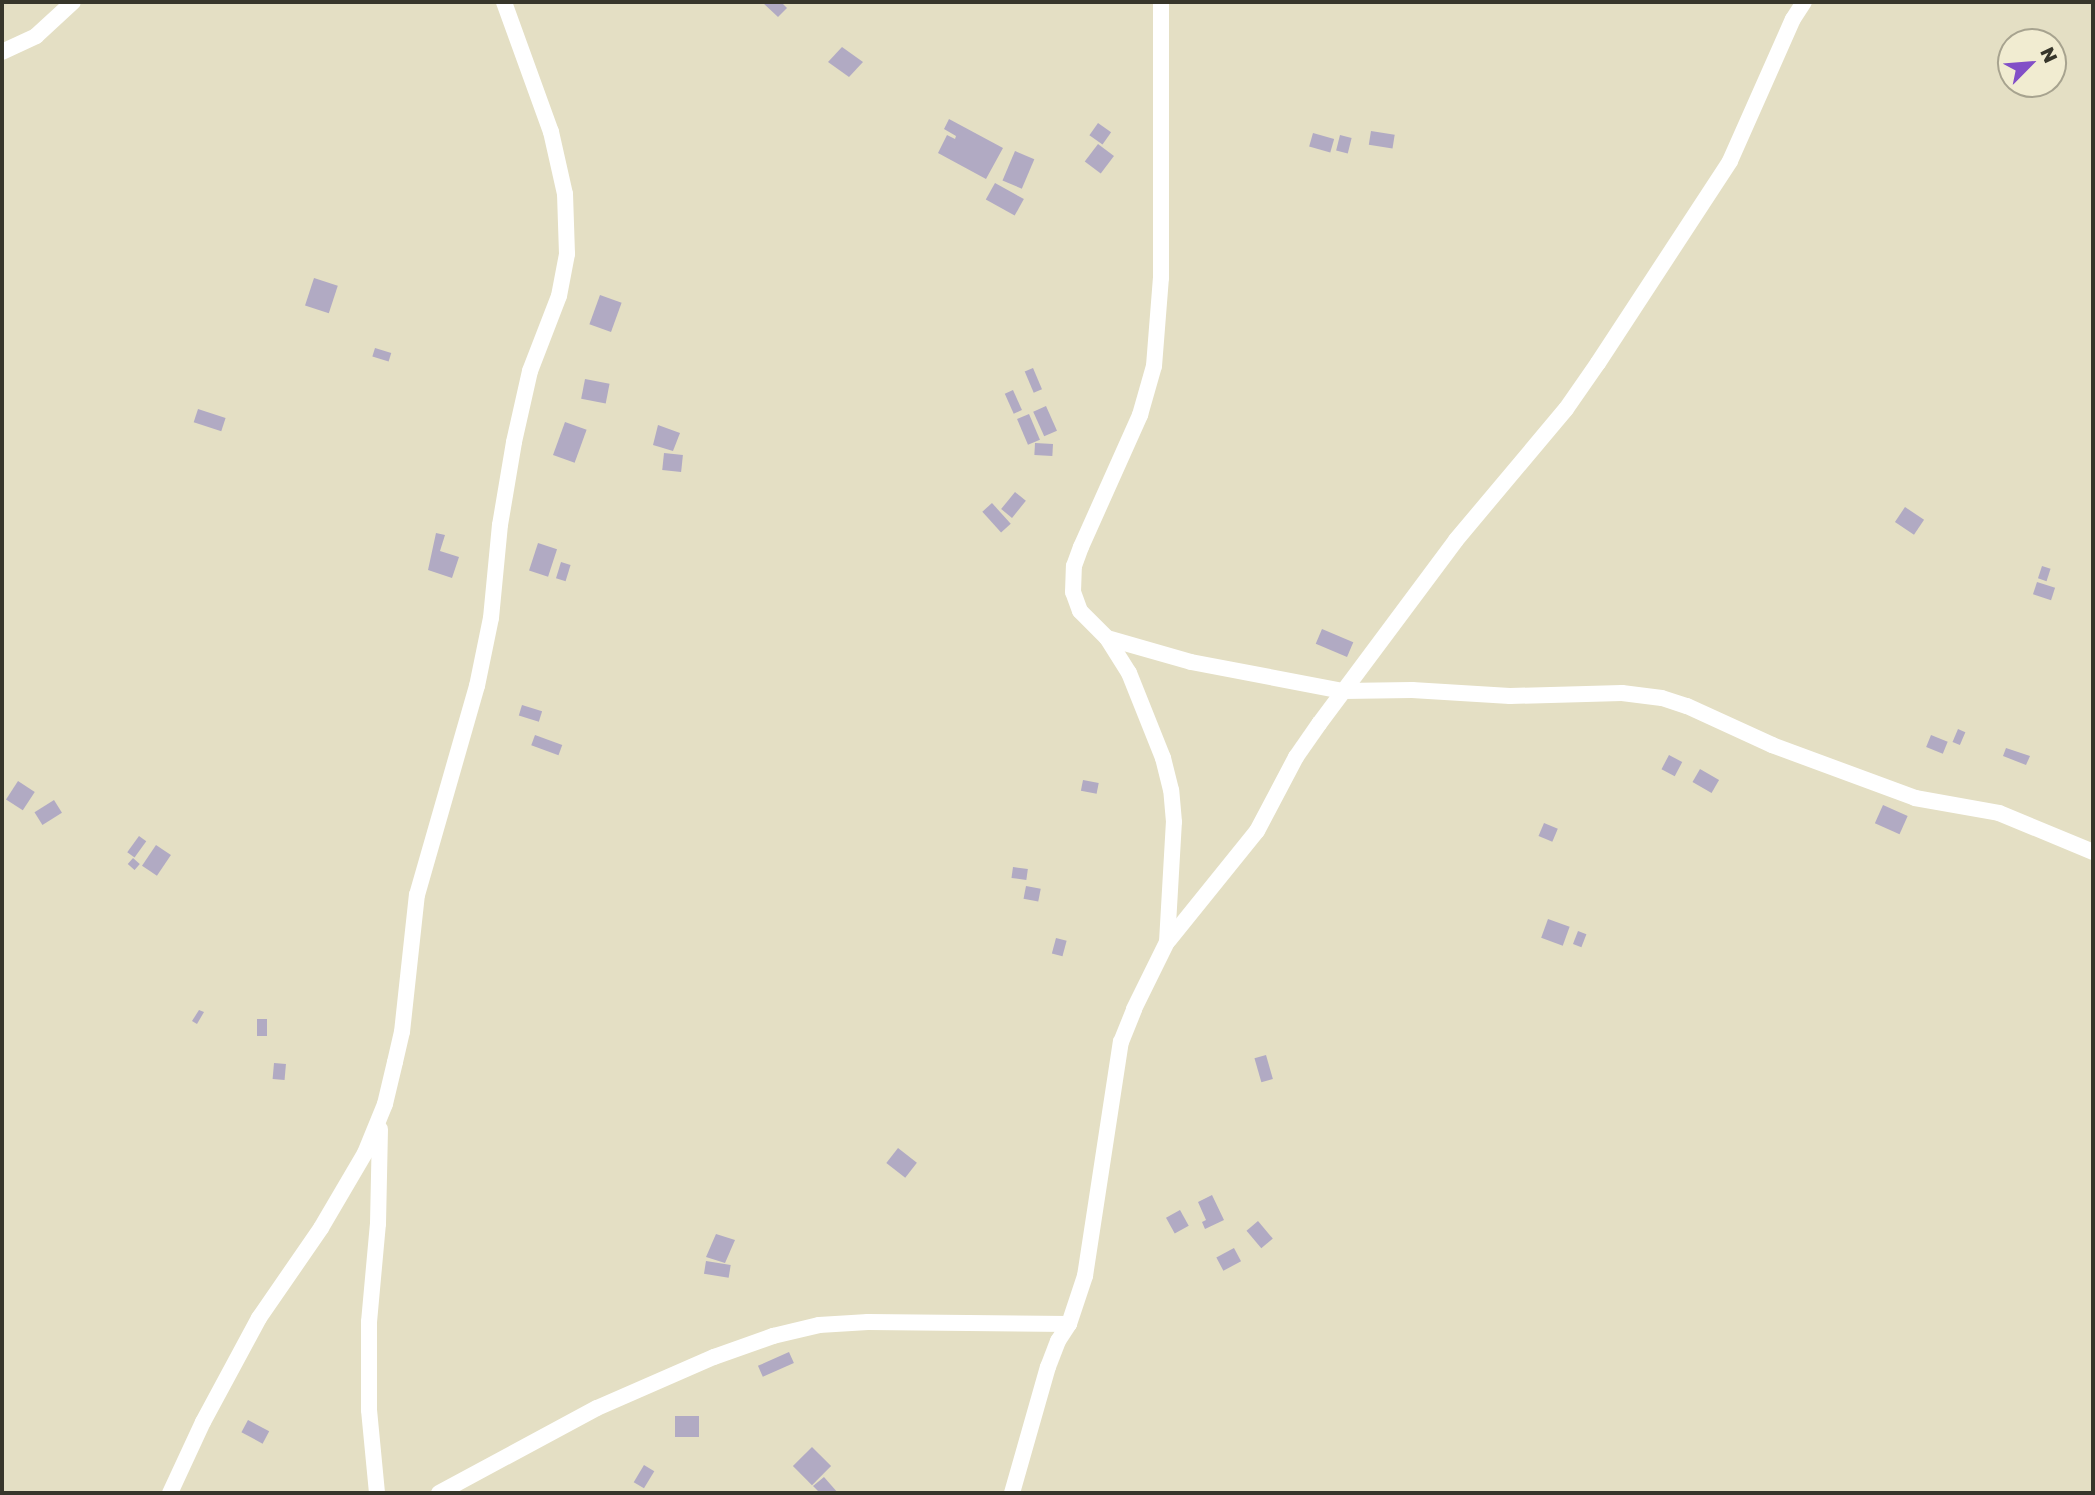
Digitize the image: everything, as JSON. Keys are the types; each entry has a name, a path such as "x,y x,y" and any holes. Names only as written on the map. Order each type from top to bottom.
{"street":[{"path":"2,52 36,36 73,2"},
{"path":"170,1493 203,1422 258,1318 321,1228 365,1153 380,1119 402,1032 416,895 477,686 487,640 500,525 514,442 530,371 559,296 568,254 565,194 551,132 504,2"},
{"path":"1161,2 1161,278 1154,366 1140,415 1074,566 1073,592 1075,601 1088,622 1107,638 1129,673 1163,758 1171,790 1173,887 1167,942"},
{"path":"1012,1493 1048,1367 1058,1341 1069,1324 1085,1276 1122,1042 1134,1009 1167,942 1257,831 1296,757 1343,691 1456,540 1566,409 1598,363 1730,161 1793,19 1804,2"},
{"path":"1107,638 1191,662 1343,691 1424,691 1510,696 1622,693 1662,698 1687,706 1772,745 1915,798 1999,813 2093,852"},
{"path":"377,1493 369,1410 369,1322 378,1224 380,1119"},
{"path":"439,1493 597,1408 714,1357 772,1336 819,1325 868,1322 1069,1324"}],"building":[{"path":"762,2 781,2 787,8 778,17"},
{"path":"842,47 863,62 849,77 828,62"},
{"path":"949,119 1003,148 986,179 938,153 947,135 955,139 956,136 944,129"},
{"path":"1098,123 1111,132 1103,144 1089,135"},
{"path":"1371,131 1395,135 1393,149 1369,145"},
{"path":"1313,133 1334,139 1330,153 1309,146"},
{"path":"1340,135 1352,138 1348,153 1336,151"},
{"path":"1098,144 1114,156 1101,174 1085,162"},
{"path":"1015,151 1034,159 1022,189 1002,180"},
{"path":"995,183 1024,199 1015,216 986,200"},
{"path":"314,278 338,286 329,313 305,306"},
{"path":"600,295 622,303 611,332 589,324"},
{"path":"375,348 391,353 389,362 372,357"},
{"path":"1033,368 1042,389 1034,393 1025,372"},
{"path":"585,379 610,384 606,403 581,399"},
{"path":"1013,390 1022,410 1014,414 1005,394"},
{"path":"1046,406 1057,431 1044,436 1033,412"},
{"path":"198,409 226,418 221,431 194,422"},
{"path":"1029,414 1040,440 1028,445 1017,419"},
{"path":"565,422 587,430 575,463 553,455"},
{"path":"658,425 680,433 673,451 653,445"},
{"path":"1035,443 1053,444 1052,456 1034,455"},
{"path":"664,453 683,455 681,472 662,470"},
{"path":"1015,492 1026,501 1012,518 1001,509"},
{"path":"992,503 1011,524 1001,533 982,512"},
{"path":"1905,507 1924,520 1914,535 1895,522"},
{"path":"436,533 445,535 440,551 459,557 452,578 428,570"},
{"path":"538,543 557,549 548,577 529,571"},
{"path":"561,562 571,565 566,581 556,578"},
{"path":"2042,566 2051,569 2047,581 2038,578"},
{"path":"2037,582 2055,588 2051,600 2033,594"},
{"path":"1322,629 1353,642 1347,657 1316,644"},
{"path":"522,705 542,711 539,722 519,716"},
{"path":"1958,729 1965,732 1960,745 1953,742"},
{"path":"535,735 562,745 558,755 531,745"},
{"path":"1931,735 1948,742 1943,754 1926,747"},
{"path":"2006,748 2030,756 2026,765 2003,756"},
{"path":"1669,755 1682,762 1675,776 1661,769"},
{"path":"1700,769 1719,780 1712,793 1692,782"},
{"path":"1083,780 1099,783 1097,794 1081,791"},
{"path":"18,781 35,792 23,810 6,799"},
{"path":"54,800 62,813 42,825 34,812"},
{"path":"1883,805 1908,816 1900,834 1875,823"},
{"path":"1544,823 1558,829 1552,842 1539,836"},
{"path":"139,836 146,841 135,857 127,852"},
{"path":"156,845 171,855 157,876 142,866"},
{"path":"133,858 140,864 135,870 128,864"},
{"path":"1013,867 1028,869 1026,880 1011,878"},
{"path":"1026,886 1041,889 1038,902 1024,899"},
{"path":"1548,919 1570,927 1563,946 1541,938"},
{"path":"1578,931 1586,934 1581,947 1573,944"},
{"path":"1056,938 1067,941 1062,956 1052,953"},
{"path":"199,1010 204,1012 197,1024 192,1021"},
{"path":"257,1019 267,1019 267,1036 257,1036"},
{"path":"1266,1055 1273,1079 1261,1082 1254,1058"},
{"path":"274,1063 286,1064 285,1080 273,1079"},
{"path":"898,1148 917,1163 905,1178 886,1163"},
{"path":"1212,1195 1224,1220 1205,1229 1202,1222 1206,1220 1198,1202"},
{"path":"1180,1210 1189,1226 1175,1234 1166,1218"},
{"path":"1258,1221 1273,1239 1261,1248 1247,1231"},
{"path":"716,1234 735,1240 725,1263 706,1257"},
{"path":"1234,1248 1241,1261 1223,1271 1216,1257"},
{"path":"706,1261 731,1265 729,1278 704,1274"},
{"path":"789,1352 794,1363 763,1377 758,1366"},
{"path":"675,1416 699,1416 699,1437 675,1437"},
{"path":"248,1420 269,1431 263,1444 241,1432"},
{"path":"812,1447 831,1466 812,1485 793,1466"},
{"path":"644,1465 654,1471 644,1488 634,1482"},
{"path":"824,1477 838,1493 820,1493 813,1486"}]}
